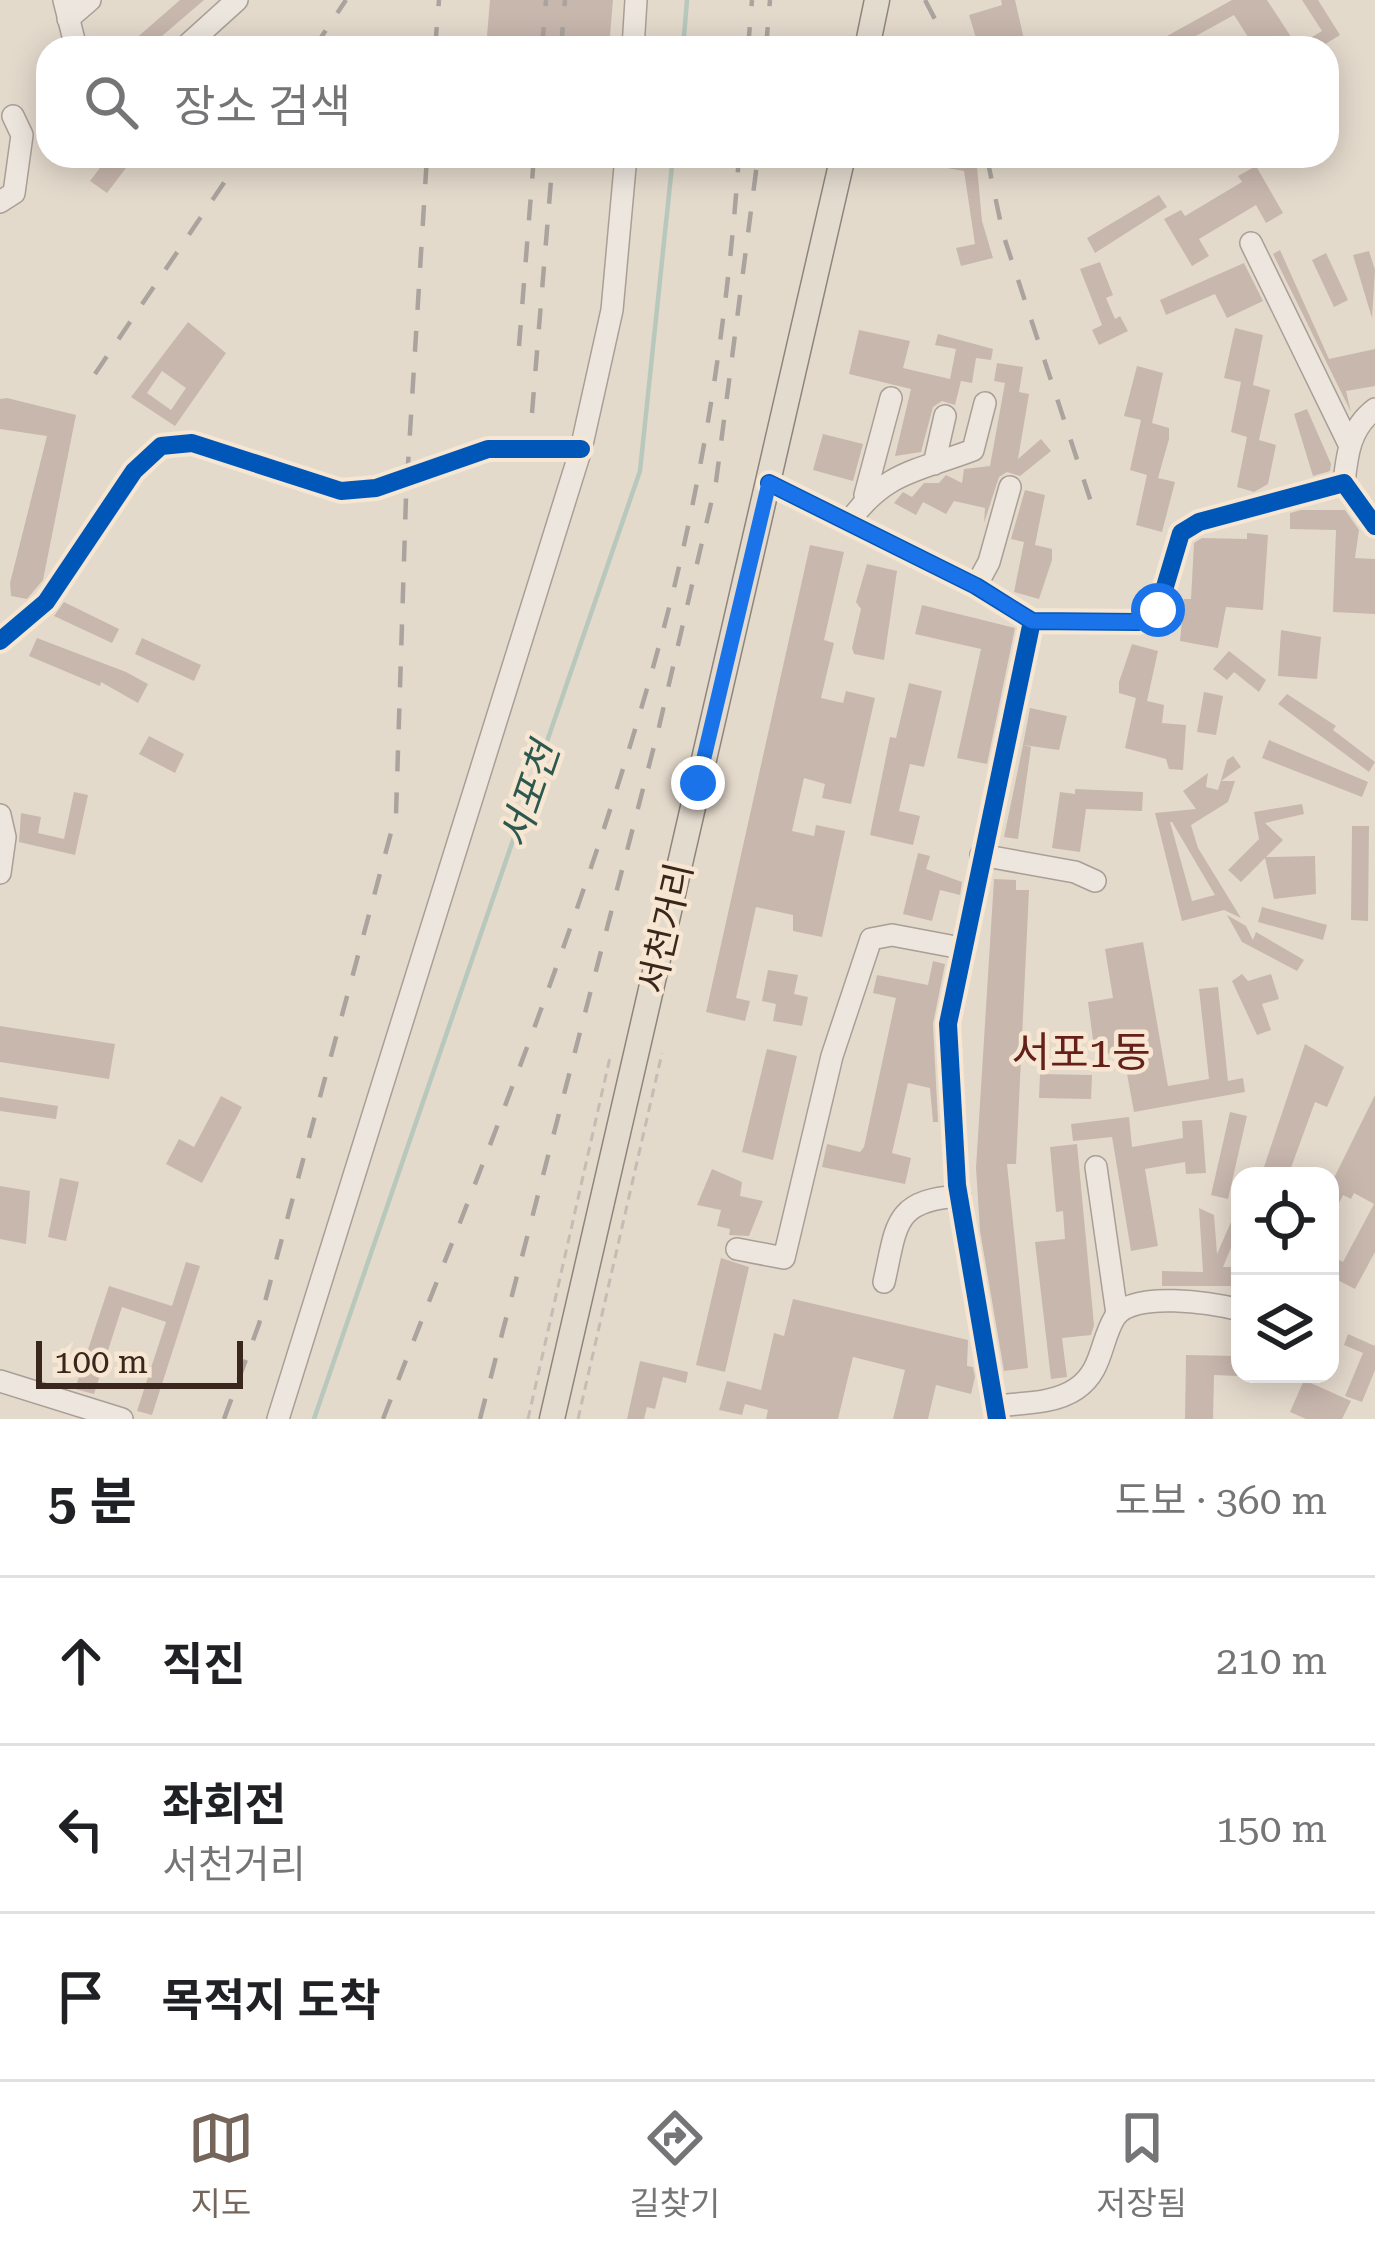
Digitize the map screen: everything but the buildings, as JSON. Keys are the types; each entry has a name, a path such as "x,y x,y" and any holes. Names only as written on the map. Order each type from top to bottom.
{"main road":[{"path":"870,36 877,0"},
{"name":"서천거리","path":"551,1419 840,168"}],"street":[{"path":"66,9 90,0"},
{"path":"197,36 237,0"},
{"path":"634,36 636,0"},
{"path":"0,202 14,193 22,135 14,116"},
{"path":"278,1419 580,448 612,310 625,168"},
{"path":"1251,243 1349,444"},
{"path":"863,501 891,398"},
{"path":"848,523 863,501 899,473 974,450 985,403"},
{"path":"1375,409 1358,425 1349,444 1344,483 1375,526"},
{"path":"934,464 945,416"},
{"path":"0,641 46,602 121,489 161,446 192,443 341,491 376,488 488,449 580,448"},
{"path":"769,483 976,586 1032,621 1138,622 1158,610 1181,533 1198,522 1344,483"},
{"path":"976,586 989,562 1010,487"},
{"path":"1032,621 947,1024 960,1196 996,1412 1046,1410 1073,1392 1090,1377 1117,1314 1096,1167"},
{"path":"0,815 4,837 0,873"},
{"path":"982,855 1075,872 1095,881"},
{"path":"737,1249 784,1258 832,1056 871,939 892,934 962,948"},
{"path":"884,1282 899,1216 910,1206 960,1196"},
{"path":"1117,1314 1140,1302 1231,1309"},
{"path":"0,1381 122,1419"}],"path":[{"path":"528,1419 611,1053"},
{"path":"578,1419 662,1053"}],"waterway":[{"name":"서포천","path":"684,36 687,0"},
{"name":"서포천","path":"314,1419 640,471 672,168"}],"railway":[{"path":"322,36 346,0"},
{"path":"436,36 439,0"},
{"path":"543,36 546,0"},
{"path":"562,36 565,0"},
{"path":"749,36 752,0"},
{"path":"767,36 770,0"},
{"path":"925,0 944,36"},
{"path":"95,374 234,168"},
{"path":"224,1419 259,1324 396,814 406,497 426,168"},
{"path":"519,346 533,168"},
{"path":"532,413 552,168"},
{"path":"383,1419 569,930 663,631 691,514 712,395 738,168"},
{"path":"480,1419 659,727 716,482 756,168"},
{"path":"989,168 1003,234 1092,505"}],"cycle path":[{"path":"0,641 46,602 134,471 161,446 192,443 341,491 376,488 488,449 581,449"},
{"path":"769,483 976,586 1032,621 1138,622 1158,610 1181,533 1199,522 1344,483 1375,526"},
{"path":"997,1419 957,1185 948,1024 1032,621"}],"district":[{"name":"서포1동","path":"1081,1052"}],"route":[{"path":"698,783 769,483 976,586 1032,621 1138,622 1158,610"}]}
